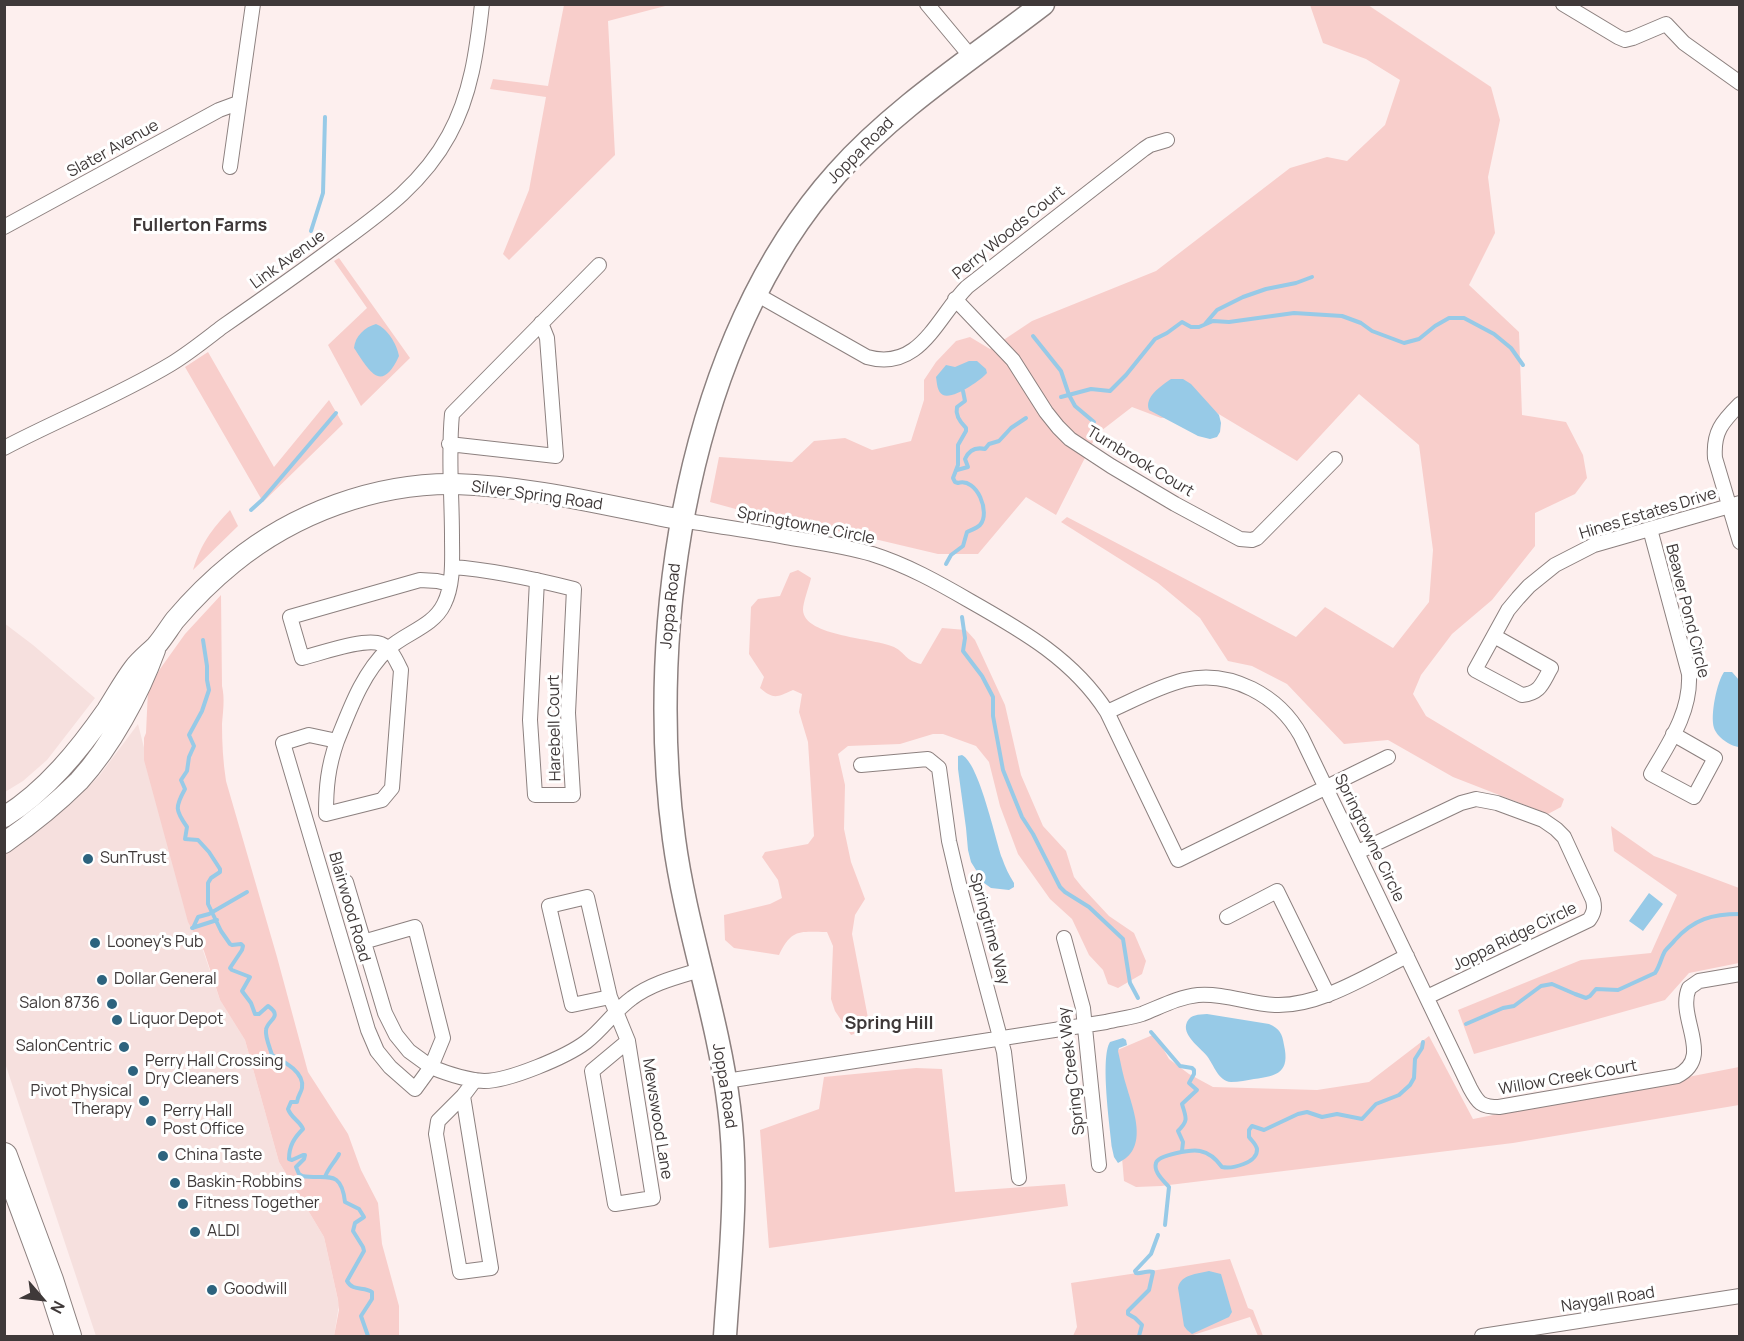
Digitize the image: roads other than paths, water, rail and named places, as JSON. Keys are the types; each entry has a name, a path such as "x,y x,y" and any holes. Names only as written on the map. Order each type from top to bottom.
{"highway":[{"path":"4,1156 50,1280 68,1336"}],"main road":[{"name":"Joppa Road","path":"725,1336 734,1180 732,1134 718,1039 700,970 674,842 665,750 664,692 674,573 682,520 698,449 719,381 739,329 756,294 794,228 819,194 849,160 894,117 1043,4"},
{"name":"Silver Spring Road","path":"4,817 33,795 75,753 135,667 216,577 257,545 283,529 331,507 393,490 452,484 540,493 682,520"},
{"name":"Silver Spring Road","path":"4,843 56,803 80,779 119,724 147,673 157,645"}],"street":[{"path":"230,167 253,4"},
{"name":"Link Avenue","path":"4,447 124,389 182,357 378,216 404,194 428,168 459,114 471,80 482,4"},
{"path":"927,4 972,58"},
{"path":"1563,4 1625,40 1633,39 1666,24 1684,43 1740,83"},
{"name":"Slater Avenue","path":"4,227 219,110 238,103"},
{"name":"Perry Woods Court","path":"756,294 779,305 858,353 876,360 906,355 920,346 955,299 987,271 1150,145 1167,140"},
{"path":"450,584 420,580 290,617 302,658 369,642 383,644 388,649 394,656 401,670 392,788 382,800 326,814 326,784 330,761 364,679 388,649 434,618 444,605 450,584 452,567 452,484 449,444 452,414 599,265"},
{"name":"Turnbrook Court","path":"955,299 1013,360 1046,412 1070,439 1147,488 1240,539 1257,538 1335,459"},
{"path":"449,444 556,456 547,338 542,323"},
{"path":"1739,542 1734,505 1715,458 1715,439 1723,421 1740,404"},
{"name":"Hines Estates Drive","path":"1494,636 1551,668 1538,691 1522,695 1475,670 1508,610 1529,586 1555,565 1594,544 1734,505"},
{"name":"Springtowne Circle","path":"682,520 837,546 871,554 912,570 934,580 1042,645 1072,669 1094,693 1107,712 1162,687 1187,679 1212,678 1255,690 1274,703 1295,725 1407,956"},
{"name":"Beaver Pond Circle","path":"1650,529 1689,674 1688,698 1683,717 1673,734 1651,774 1694,797 1715,758 1673,734"},
{"name":"Harebell Court","path":"452,567 489,571 537,580 574,589 568,713 573,795 535,795 530,720 537,580"},
{"path":"1107,712 1178,860 1388,758"},
{"name":"Blairwood Road","path":"337,741 309,735 283,743 376,1052 415,1089 431,1067"},
{"name":"Springtime Way","path":"861,765 928,759 939,768 949,841 1004,1052 1019,1178"},
{"name":"Joppa Ridge Circle","path":"1358,852 1461,802 1476,799 1497,803 1543,820 1557,829 1564,837 1593,900 1595,908 1589,920 1427,997"},
{"path":"346,882 386,1013 396,1035 409,1051 431,1067 451,1075 486,1081 504,1078 561,1056 602,1029 616,1011 634,997 654,985 700,970"},
{"path":"1227,917 1277,891 1328,995"},
{"name":"Mewswood Lane","path":"610,997 572,1005 549,906 587,897 610,997 628,1041 653,1198 615,1204 592,1071 628,1041"},
{"path":"363,942 415,927 443,1038 431,1067"},
{"name":"Spring Creek Way","path":"1064,938 1083,1008 1099,1165"},
{"path":"726,1081 1085,1025 1139,1014 1197,995 1231,997 1277,1005 1310,1002 1407,956"},
{"name":"Willow Creek Court","path":"1407,956 1477,1100 1484,1106 1499,1107 1677,1076 1693,1062 1695,1055 1686,1001 1689,988 1699,981 1740,974"},
{"path":"463,1096 491,1268 460,1272 436,1134 438,1121 463,1096 475,1080"},
{"name":"Naygall Road","path":"1482,1336 1740,1296"}],"water":[{"path":"376,324 391,337 399,356 393,368 381,376 375,375 370,370 354,348 361,333"},
{"path":"969,361 977,361 987,373 960,392 948,396 941,394 936,377 946,365 955,367"},
{"path":"1171,379 1183,379 1191,384 1219,415 1221,423 1217,437 1210,439 1198,436 1149,410 1151,396"},
{"path":"1724,672 1732,672 1739,680 1739,747 1724,740 1714,728 1715,699"},
{"path":"962,755 974,772 986,802 1002,858 1014,883 1014,887 1009,890 991,888 984,883 971,862 958,769 958,756"},
{"path":"1649,893 1663,904 1643,931 1629,921"},
{"path":"1207,1014 1269,1024 1276,1028 1283,1041 1285,1061 1283,1067 1276,1074 1262,1078 1231,1082 1223,1079 1187,1032 1187,1022 1191,1018 1195,1015"},
{"path":"1123,1038 1127,1045 1119,1048 1118,1051 1137,1129 1133,1149 1128,1157 1118,1163 1112,1148 1106,1093 1106,1062 1110,1042"},
{"path":"1209,1271 1221,1274 1232,1312 1229,1317 1192,1334 1184,1326 1178,1288 1186,1277"}],"waterway":[{"path":"311,231 323,193 325,117"},
{"path":"1205,324 1217,310 1243,297 1312,277"},
{"path":"1061,397 1091,389 1110,391 1155,339 1182,322 1191,327 1199,327 1213,321 1229,322 1294,313 1342,316 1404,343 1419,339 1449,318 1464,318 1494,334 1511,348 1523,365"},
{"path":"1033,336 1061,371 1075,406 1094,422"},
{"path":"946,564 951,555 963,546 967,532 980,525 984,513 976,490 971,485 955,482 953,478 958,465 958,445 966,431 957,413 957,407 965,401 963,391"},
{"path":"251,510 336,413"},
{"path":"957,470 968,467 965,459 971,451 979,448 985,449 989,444 999,441 1011,428 1026,418"},
{"path":"962,617 965,638 963,651 982,676 993,697 993,716 1003,770 1022,817 1060,887 1089,907 1123,939 1130,983 1138,998"},
{"path":"203,640 209,690 202,711 189,735 194,746 189,757 187,771 181,780 185,789 179,800 178,812 187,827 185,839 198,840 220,869 220,872 208,883 208,904 230,944 243,946 230,968 250,977 242,991 251,1003 255,1014 259,1014 268,1006 275,1013 266,1030 272,1055 297,1072 302,1082 297,1102 291,1102 288,1109 303,1129 293,1142 289,1159 305,1155 296,1167 299,1174 336,1180 343,1191 345,1202 359,1209 364,1217 355,1223 353,1231 364,1251 347,1281 352,1287 372,1292 372,1299 361,1316 368,1336"},
{"path":"193,928 198,917 209,914 247,892"},
{"path":"1466,1024 1503,1008 1514,1006 1541,986 1552,984 1586,998 1596,989 1618,990 1655,973 1665,951 1689,927 1704,919 1740,914"},
{"path":"192,928 217,920"},
{"path":"1151,1032 1180,1066 1194,1070 1189,1083 1197,1090 1182,1104 1186,1119 1178,1131 1183,1142 1182,1151"},
{"path":"1165,1225 1169,1187 1156,1170 1158,1160 1176,1153 1196,1151 1210,1155 1222,1167 1238,1166 1249,1161 1256,1154 1255,1144 1249,1137 1249,1130 1252,1126 1264,1130 1307,1112 1322,1117 1337,1114 1362,1119 1376,1104 1399,1095 1410,1085 1414,1078 1415,1059 1423,1042"},
{"path":"325,1177 339,1154"},
{"path":"1139,1336 1142,1325 1128,1314 1128,1311 1149,1290 1153,1272 1136,1273 1135,1271 1151,1254 1158,1235"}],"place":[{"name":"SunTrust","path":"88,859"},
{"name":"Looney's Pub","path":"95,943"},
{"name":"Dollar General","path":"102,980"},
{"name":"Salon 8736","path":"112,1004"},
{"name":"Liquor Depot","path":"117,1020"},
{"name":"SalonCentric","path":"124,1047"},
{"name":"Perry Hall Crossing Dry Cleaners","path":"133,1071"},
{"name":"Pivot Physical Therapy","path":"144,1101"},
{"name":"Perry Hall Post Office","path":"151,1121"},
{"name":"China Taste","path":"163,1156"},
{"name":"Baskin-Robbins","path":"175,1183"},
{"name":"Fitness Together","path":"183,1204"},
{"name":"ALDI","path":"195,1232"},
{"name":"Goodwill","path":"212,1290"}],"district":[{"name":"Fullerton Farms","path":"200,226"},
{"name":"Spring Hill","path":"889,1024"}]}
